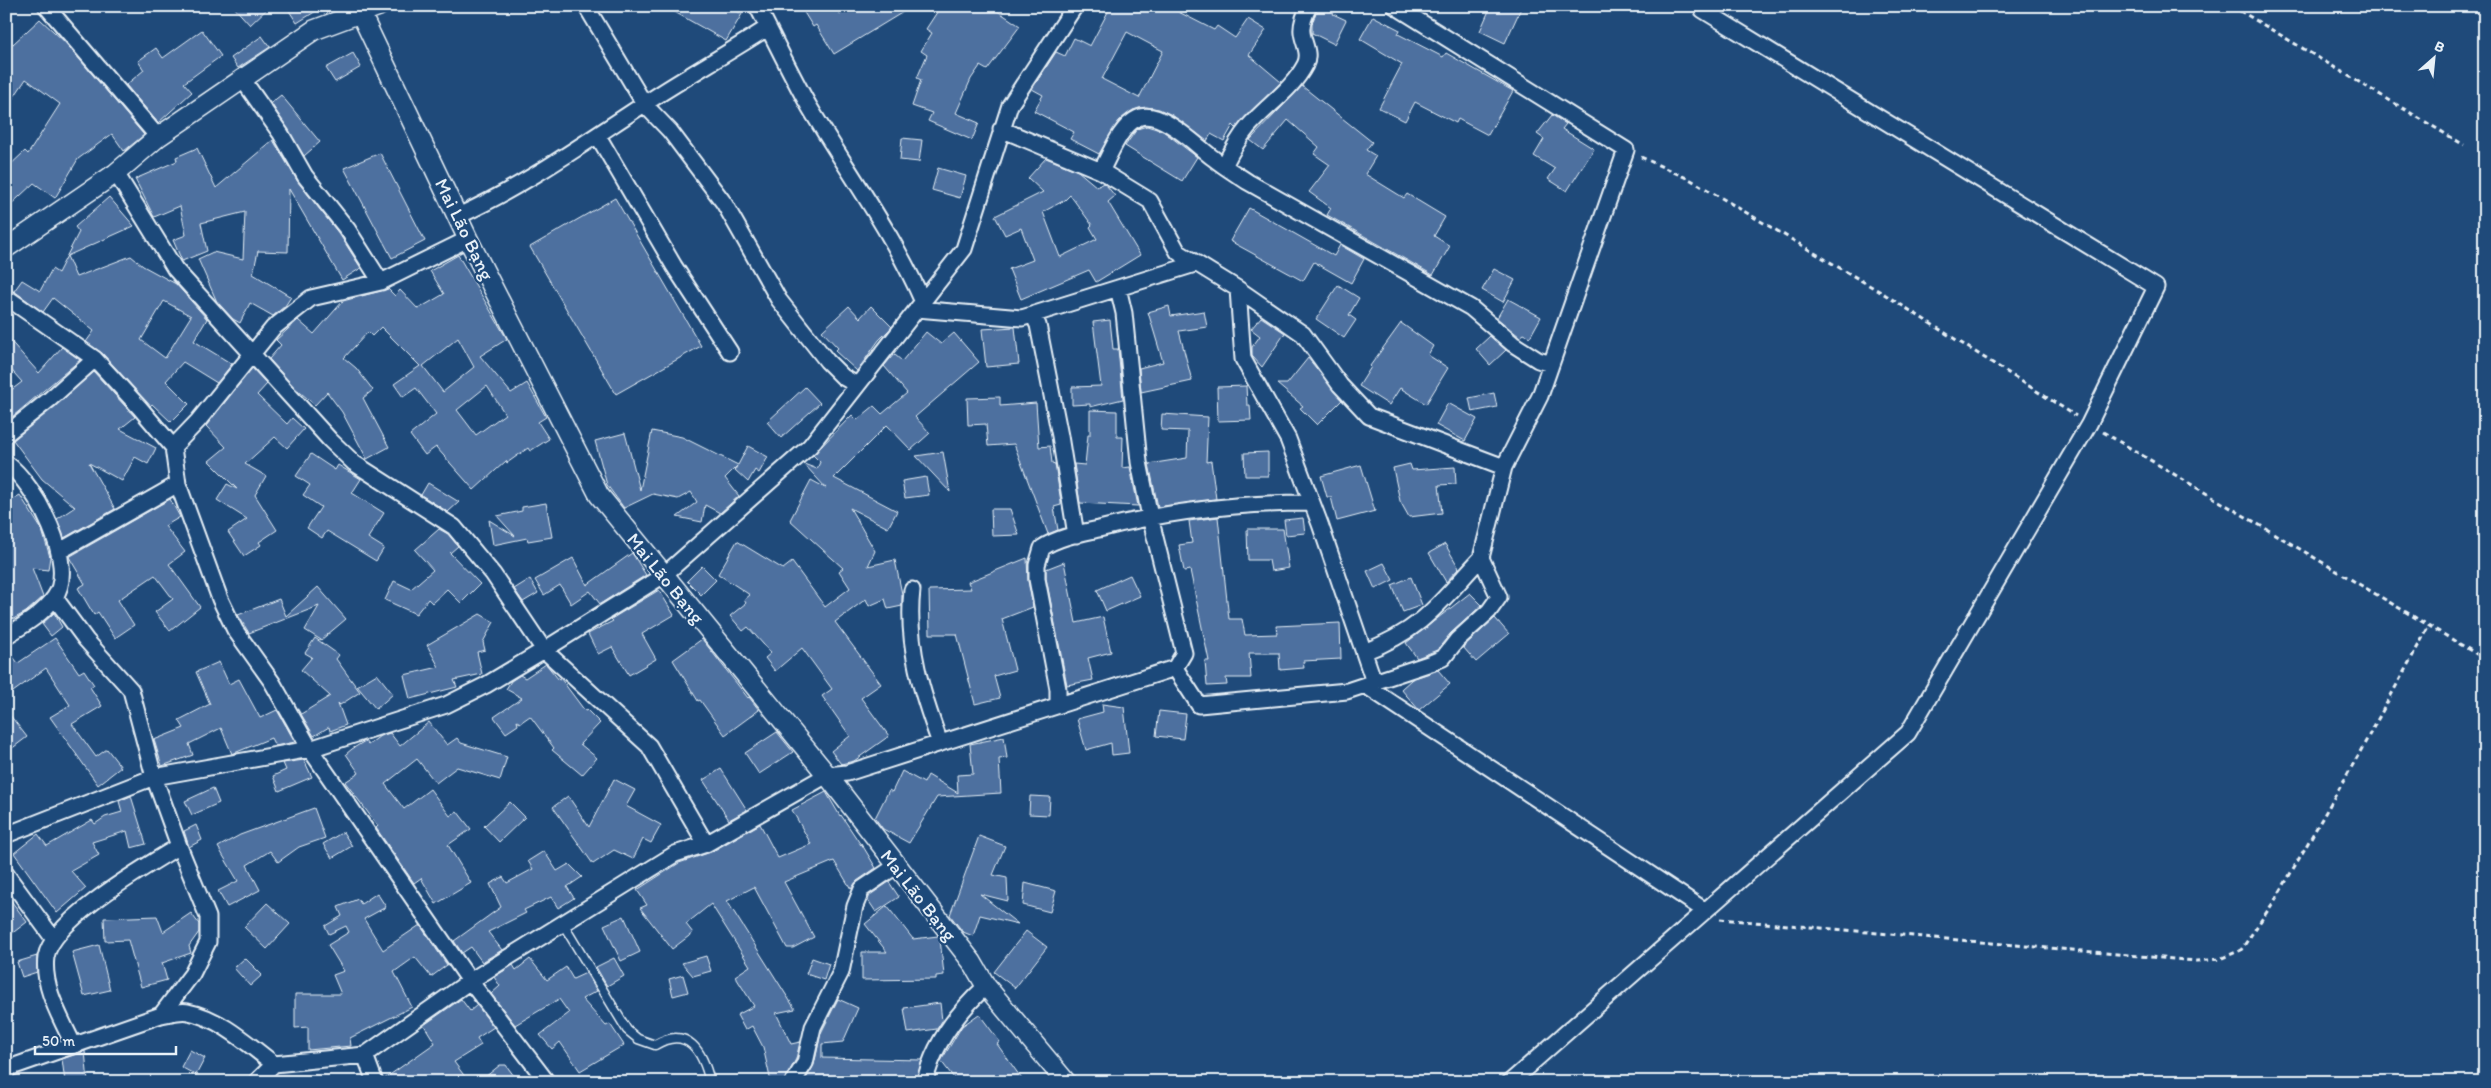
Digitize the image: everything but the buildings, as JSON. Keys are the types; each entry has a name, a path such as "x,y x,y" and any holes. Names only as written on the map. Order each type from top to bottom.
{"street":[{"path":"46,6 158,137"},
{"path":"6,248 116,173 158,137 314,30 379,6"},
{"path":"586,6 645,105 670,131 724,203 779,300 843,377 857,385"},
{"path":"757,6 810,108 881,220 911,276 920,305"},
{"path":"6,835 154,777 310,749 446,705 486,685 664,575 810,446 964,249 1010,105 1075,6"},
{"path":"1224,166 1232,148 1248,127 1287,88 1306,62 1307,50 1302,33 1302,22 1310,6"},
{"path":"1364,652 1400,636 1424,620 1481,558 1504,467 1540,396 1626,150 1395,6"},
{"path":"1510,1082 1908,733 2089,424 2156,287 1704,10 1704,6"},
{"name":"Mai Lão Bạng","path":"361,14 468,239 599,495 827,775 972,962 986,986 1066,1082"},
{"path":"458,216 520,185 767,28"},
{"path":"242,80 281,134 306,176 348,230 381,282"},
{"path":"1101,171 1127,126 1138,117 1148,116 1180,130 1224,166 1248,182 1471,308 1513,344 1538,360 1551,364"},
{"path":"1001,129 1101,171 1150,201 1178,252 1238,289 1303,334 1340,386 1370,416 1504,467"},
{"path":"598,136 674,266 730,352"},
{"path":"116,173 175,269 250,354 354,463 454,527 493,574 544,650 649,746 706,844"},
{"path":"172,448 198,421 250,354 273,328 311,298 381,282 468,239"},
{"path":"920,305 1022,318 1195,264"},
{"path":"256,1082 274,1064 365,1055 470,982 675,854 706,844 827,775 847,773 1175,668 1184,653 1182,638 1150,517 1139,462 1124,313 1118,288"},
{"path":"1238,289 1243,359 1288,439 1364,652 1369,683 1704,910"},
{"path":"6,297 95,359 140,408 172,448 178,484 220,599 236,630 272,682 310,749 470,982 547,1082"},
{"path":"1033,315 1038,325 1058,427 1076,535"},
{"path":"6,434 50,400 95,359"},
{"path":"6,463 13,468 40,504 60,551 62,576 55,598 27,623 6,636"},
{"path":"60,551 178,484"},
{"path":"1058,705 1056,680 1037,579 1037,565 1042,548 1076,535 1150,517 1208,508 1311,503"},
{"path":"1175,668 1199,705 1347,691 1443,658 1457,640 1489,611 1499,597 1481,558"},
{"path":"912,590 911,614 916,665 925,702 940,743"},
{"path":"55,598 86,640 130,690 154,777 192,883 208,917 208,942 192,974 160,1015"},
{"path":"73,1044 50,992 46,976 46,956 53,938 108,890 179,846"},
{"path":"793,1082 805,1063 813,1027 842,972 855,906 862,888 896,866"},
{"path":"6,874 22,893 53,938"},
{"path":"925,1082 940,1040 964,1007 986,986"},
{"path":"6,1069 160,1015 186,1012 213,1022 240,1038 274,1064"},
{"path":"365,1055 375,1082"}],"lane":[{"path":"564,924 628,1030 638,1038 655,1045 668,1038 687,1040 697,1048 706,1064 710,1082"}],"path":[{"path":"2232,6 2464,146"},
{"path":"1626,150 1690,180 1868,284 2089,424 2485,659"},
{"path":"1704,910 1714,917 1726,920 2196,961 2220,959 2241,950 2277,897 2429,626"}]}
